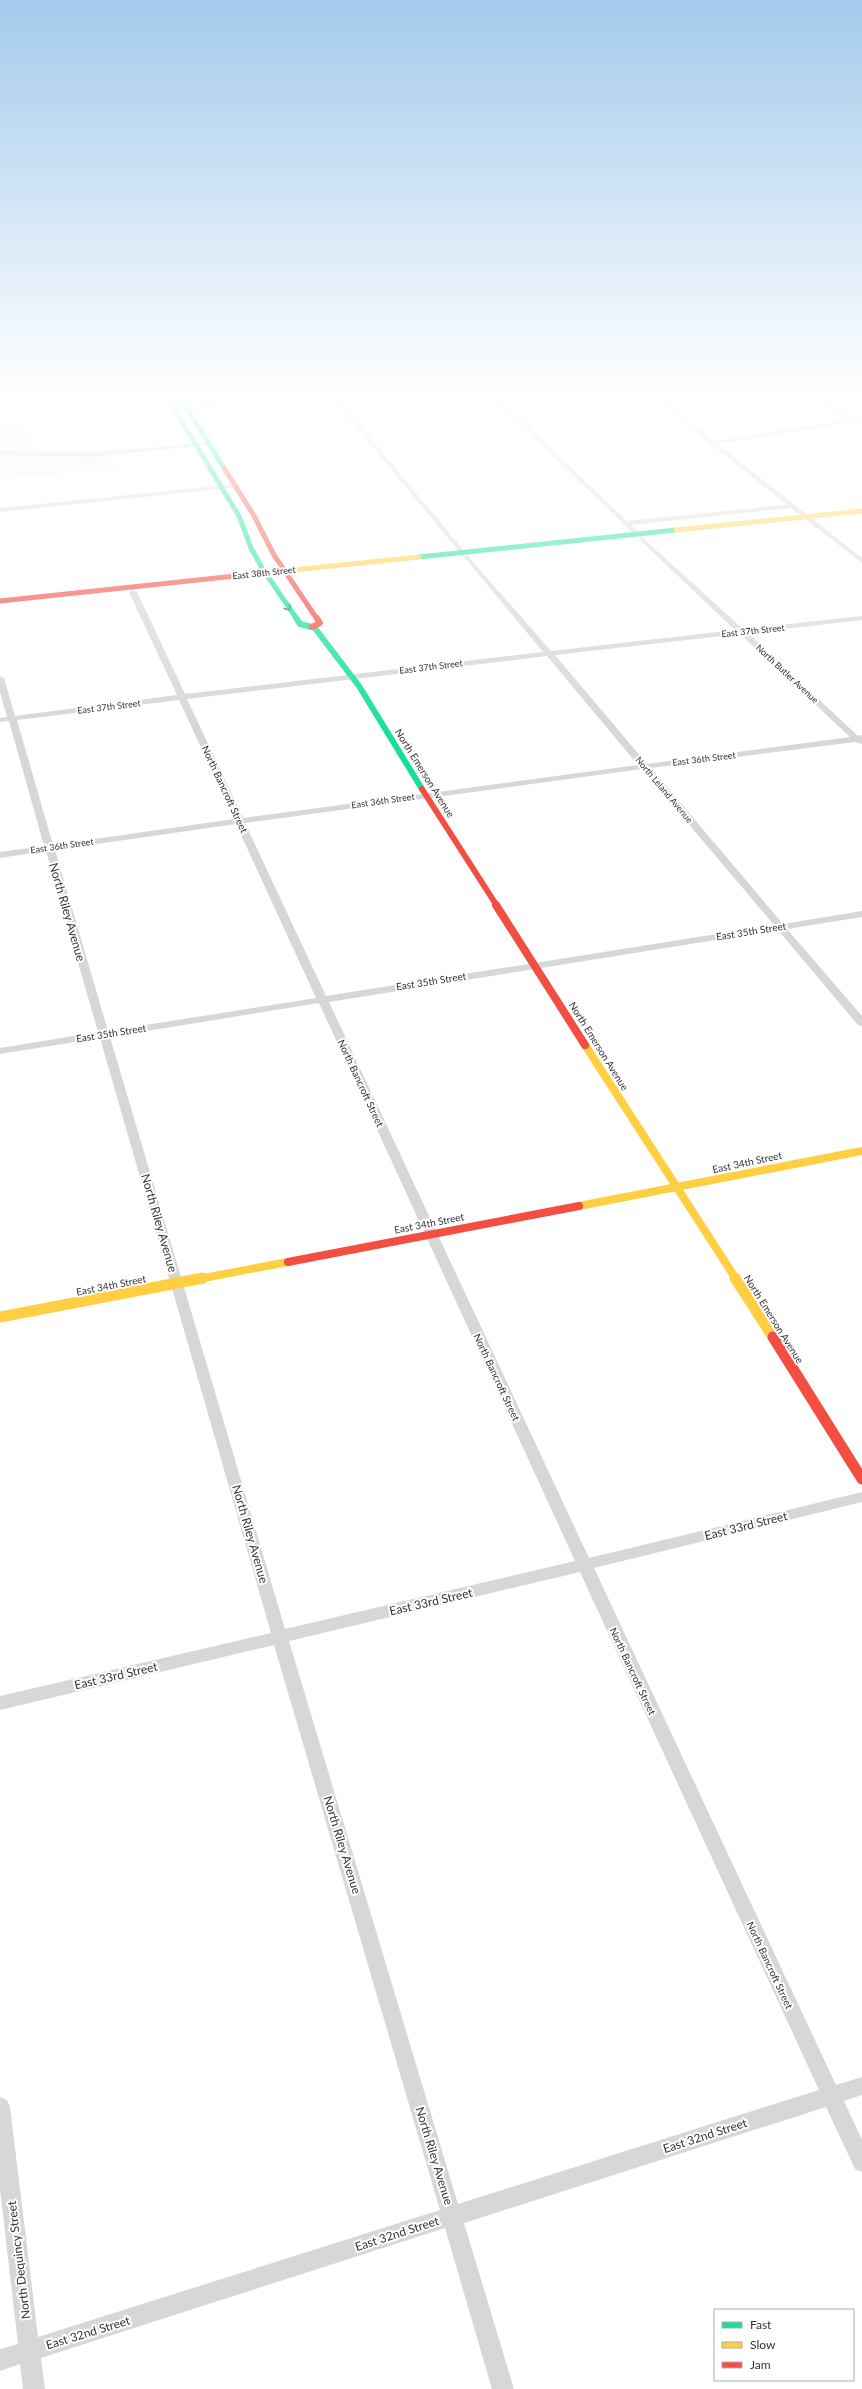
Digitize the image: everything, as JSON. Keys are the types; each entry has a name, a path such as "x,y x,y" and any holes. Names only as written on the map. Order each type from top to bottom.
{"main road":[{"name":"North Emerson Avenue","path":"234,508 242,521 251,547 268,575 300,624 314,627 352,676 426,795 635,1124 678,1187 862,1479"},
{"path":"250,508 286,573 320,623 314,627"},
{"name":"East 38th Street","path":"0,601 640,537 808,519 862,511"},
{"name":"East 38th Street","path":"808,519 862,516"},
{"name":"East 38th Street","path":"0,605 133,592 268,575"},
{"name":"East 34th Street","path":"0,1317 862,1151"}],"street":[{"path":"0,510 15,508"},
{"name":"North Leland Avenue","path":"427,508 548,654 862,1023"},
{"name":"North Butler Avenue","path":"611,508 860,741"},
{"path":"626,523 768,508"},
{"path":"795,508 862,561"},
{"name":"North Bancroft Street","path":"133,592 862,2162"},
{"name":"East 37th Street","path":"5,720 352,676 862,618"},
{"name":"North Riley Avenue","path":"0,678 5,720 48,848 280,1638 503,2389"},
{"name":"East 36th Street","path":"0,855 426,795 860,741"},
{"name":"East 35th Street","path":"0,1052 534,964 862,914"},
{"name":"East 33rd Street","path":"0,1703 584,1566 862,1497"},
{"name":"East 32nd Street","path":"0,2360 862,2086"},
{"name":"North Dequincy Street","path":"0,2107 34,2389"}],"traffic: fast":[{"path":"234,508 239,516 251,548 262,568 300,624 312,627"},
{"path":"419,557 676,530"},
{"path":"314,627 359,686 422,789"}],"traffic: slow":[{"path":"676,530 862,511"},
{"path":"254,574 419,557"},
{"path":"585,1045 773,1337"},
{"path":"579,1206 862,1151"},
{"path":"0,1317 288,1262"}],"traffic: jam":[{"path":"250,508 274,555 320,623 312,627"},
{"path":"0,601 254,574"},
{"path":"422,789 585,1045"},
{"path":"288,1262 579,1206"},
{"path":"773,1337 862,1479"}]}
